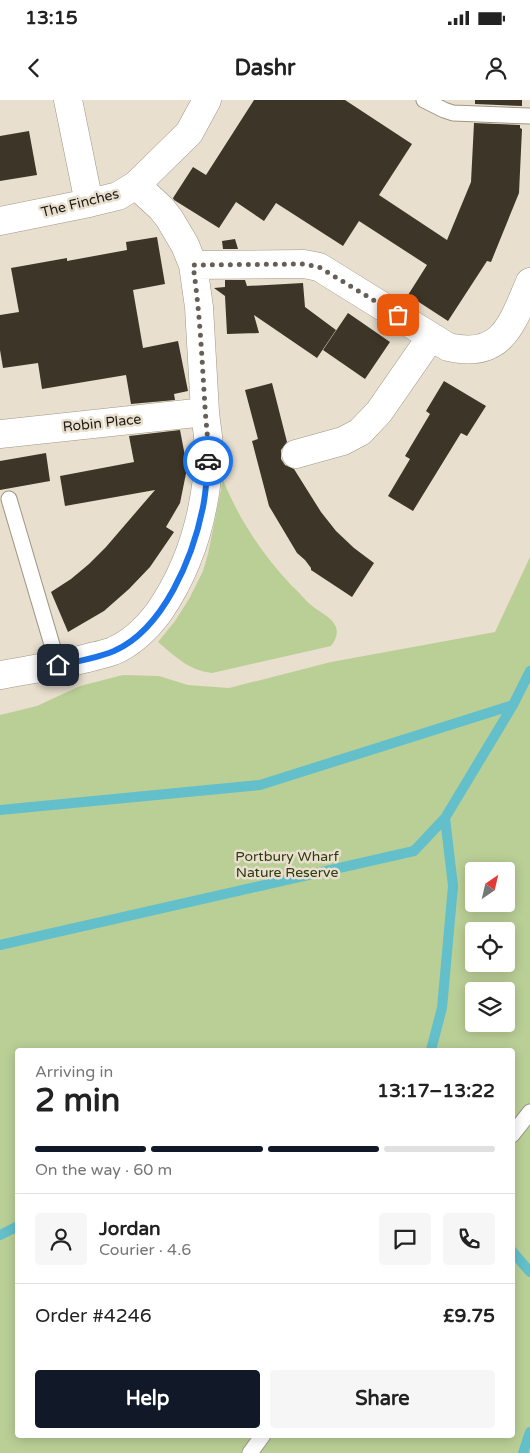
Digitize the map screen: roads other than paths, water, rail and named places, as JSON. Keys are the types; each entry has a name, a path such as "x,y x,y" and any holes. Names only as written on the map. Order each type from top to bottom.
{"street":[{"path":"68,100 89,203"},
{"name":"The Finches","path":"0,221 118,196 136,185 188,134 208,100"},
{"path":"1,675 77,662 114,651 138,636 150,624 165,603 186,565 203,507 209,448 199,307 193,265 185,245 162,208 136,185"},
{"path":"193,265 304,264 319,267 448,347 468,350 491,345 498,341 512,323 530,282"},
{"path":"296,454 343,441 360,432 379,412 431,337"},
{"name":"Robin Place","path":"0,434 205,412"}],"lane":[{"path":"424,100 453,113 530,116"},
{"path":"9,499 58,665"},
{"path":"515,1132 530,1112"},
{"path":"250,1453 261,1438"}],"waterway":[{"path":"0,945 414,851 445,818 513,705 530,671"},
{"path":"0,810 260,785 513,705"},
{"path":"432,1048 442,1008 453,886 445,818"},
{"path":"0,1235 15,1228"},
{"path":"515,1254 530,1272"},
{"path":"523,1453 530,1432"}],"park label":[{"name":"Portbury Wharf Nature Reserve","path":"287,864"}]}
